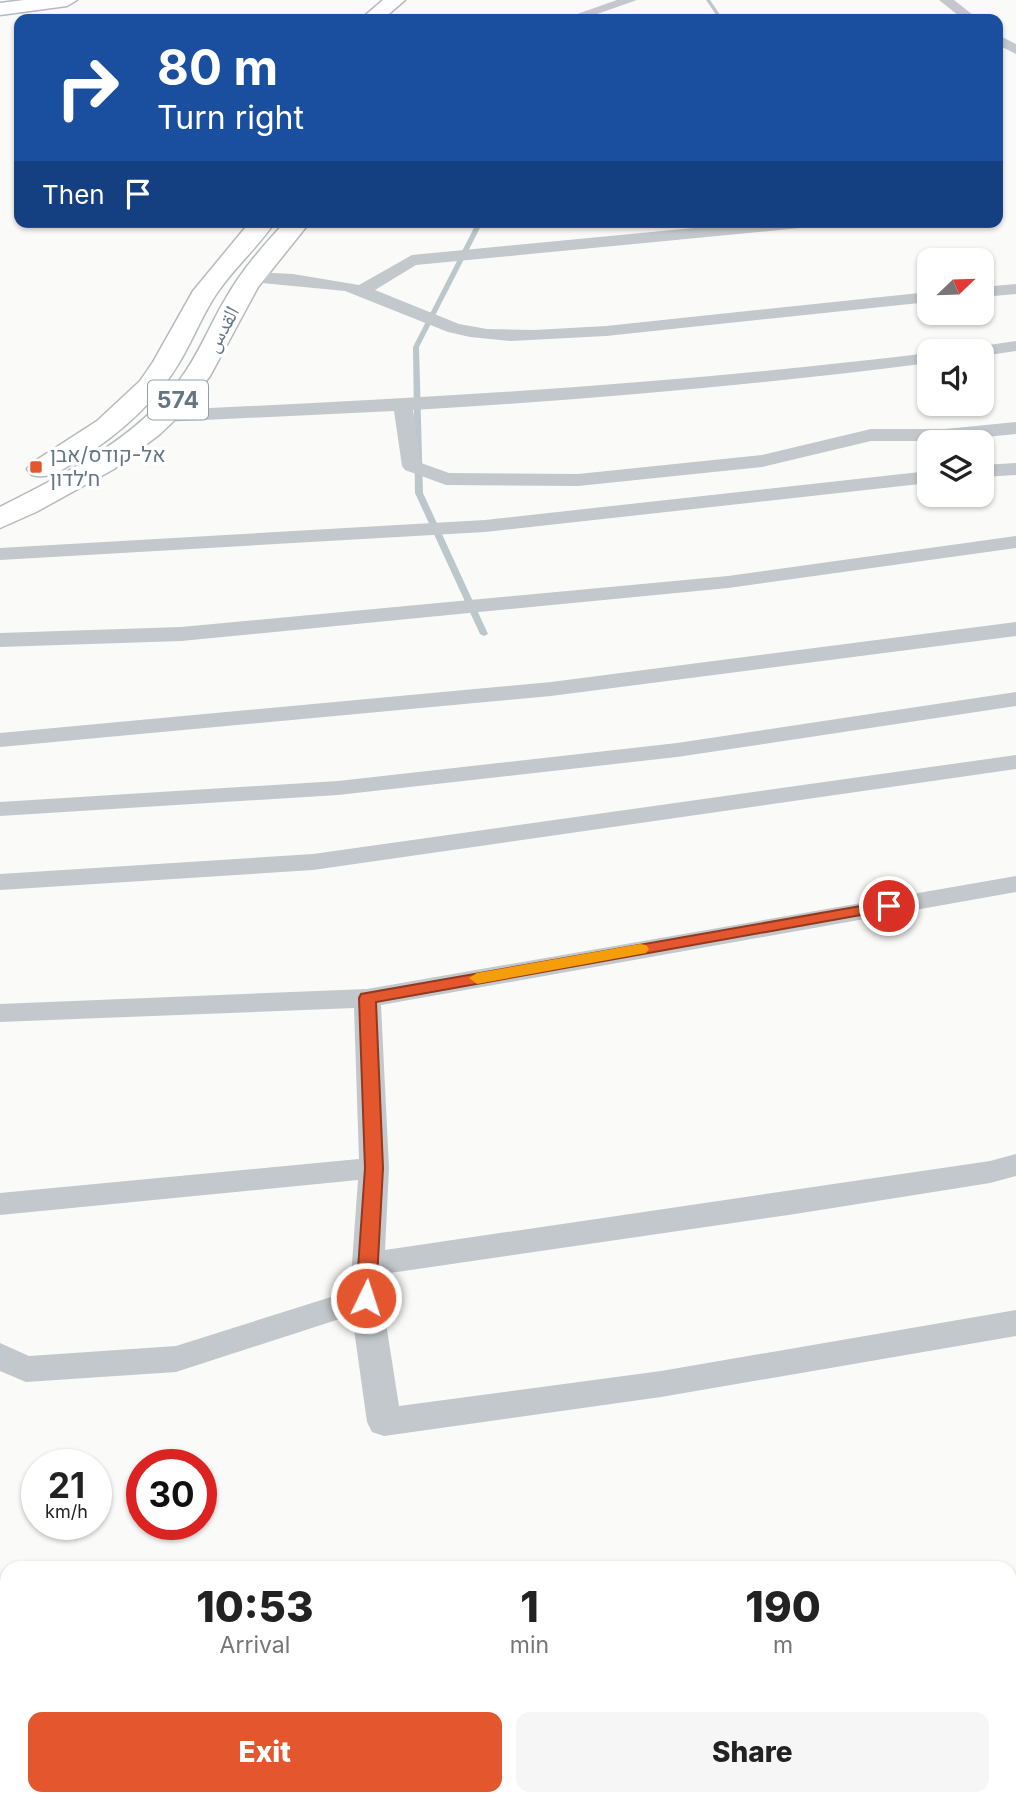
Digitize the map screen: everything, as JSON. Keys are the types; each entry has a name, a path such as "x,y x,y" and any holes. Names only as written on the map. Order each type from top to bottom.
{"main road":[{"path":"0,9 67,0"},
{"path":"377,14 395,0"},
{"name":"القدس","path":"0,492 69,453 121,415 142,395 161,371 202,295 259,228"},
{"name":"القدس","path":"0,519 90,471 141,436 163,416 190,385 252,277 293,228"}],"street":[{"path":"586,14 630,0"},
{"path":"947,0 965,14"},
{"path":"581,228 593,242"},
{"path":"361,291 412,260 745,228"},
{"path":"252,277 324,284 361,291 421,318 452,327 482,334 513,335 631,328 917,298"},
{"path":"994,291 1016,289"},
{"path":"994,349 1016,346"},
{"path":"163,416 403,406 641,387 917,359"},
{"path":"403,406 412,466 446,479 578,480 762,461 871,435 945,435 1016,428"},
{"path":"994,470 1016,469"},
{"path":"0,554 485,526 917,478"},
{"path":"0,640 181,634 714,584 1016,542"},
{"path":"0,740 551,689 1016,629"},
{"path":"0,809 351,786 677,750 1016,699"},
{"path":"0,882 313,862 1016,762"},
{"path":"0,1013 367,998 1016,884"},
{"path":"367,998 374,1168 366,1298 384,1422 661,1384 1016,1323"},
{"path":"368,1264 795,1203 990,1172 1016,1165"},
{"path":"0,1204 374,1168"},
{"path":"0,1356 26,1369 176,1359 366,1298"}],"waterway":[{"path":"708,0 718,14"},
{"path":"477,228 416,347 419,493 484,634"}],"slow traffic":[{"path":"477,978 640,949"}],"place":[{"name":"אל-קודס/אבן ח׳לדון","path":"36,467"}],"route":[{"path":"366,1298 374,1168 367,998 889,906"}]}
